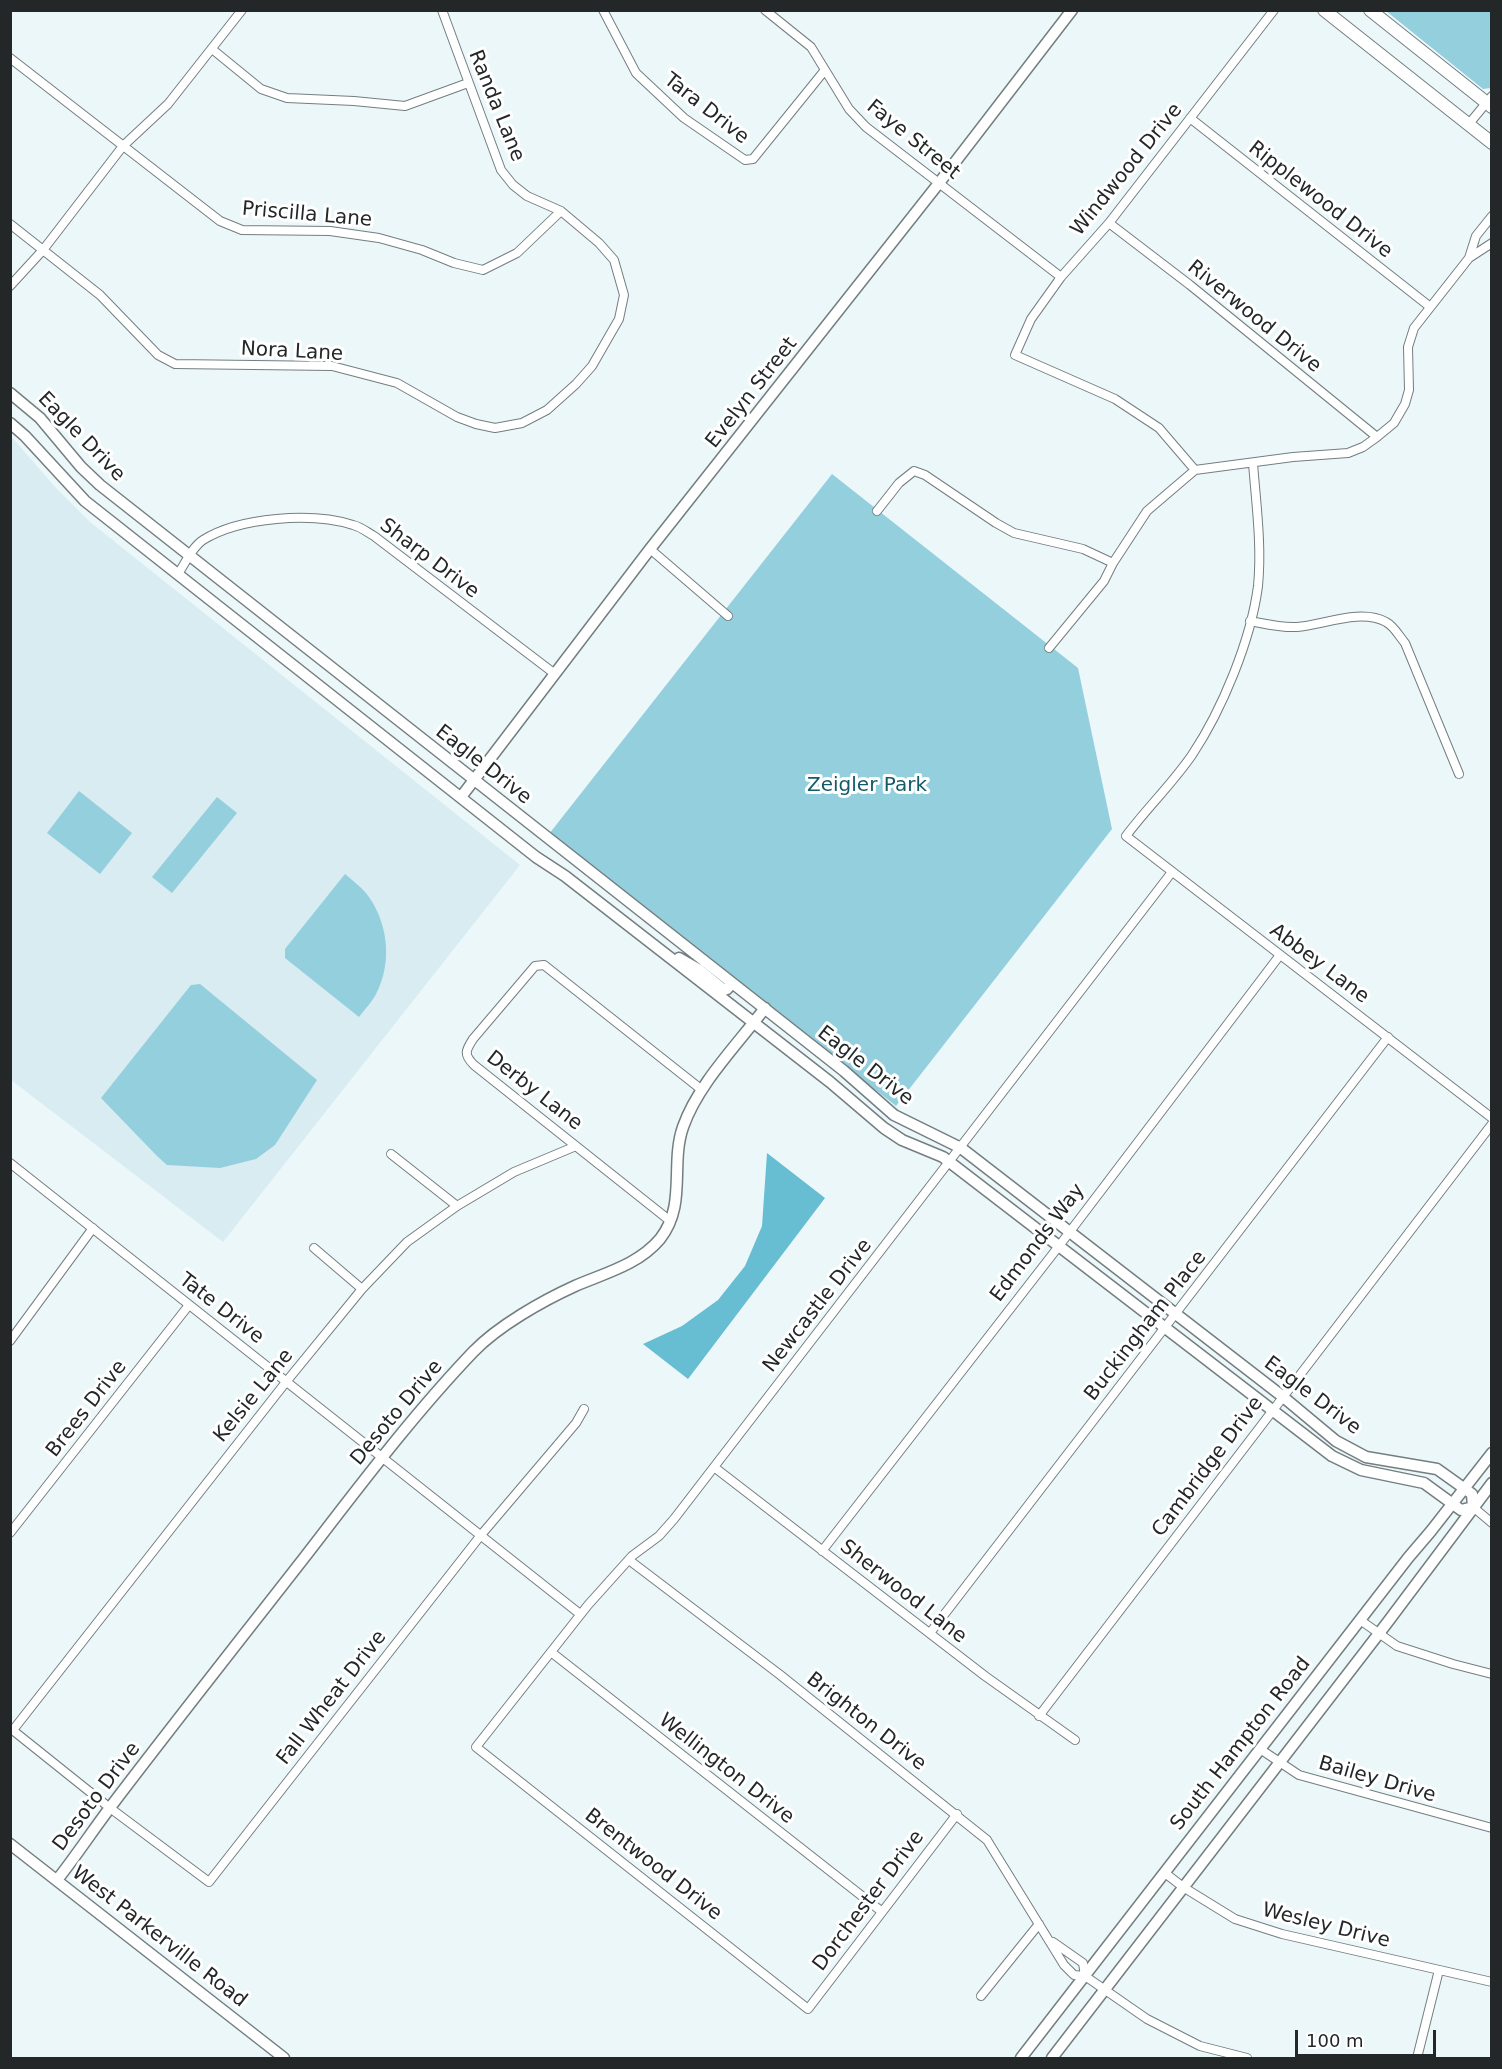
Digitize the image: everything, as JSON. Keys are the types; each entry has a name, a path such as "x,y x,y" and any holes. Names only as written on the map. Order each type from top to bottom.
{"main road":[{"path":"1323,10 1491,143"},
{"path":"1370,10 1490,102"}],"street":[{"path":"10,286 43,250 123,146 168,104 242,10"},
{"name":"Randa Lane","path":"442,10 501,170 513,185 527,196 561,211 599,243 614,260 624,295 619,319 610,337"},
{"name":"Tara Drive","path":"603,10 636,73 684,118 745,160 753,159 825,70"},
{"name":"Faye Street","path":"765,10 811,47 849,109 866,127 1060,277"},
{"name":"Evelyn Street","path":"460,797 650,549 939,183 1072,10"},
{"name":"Windwood Drive","path":"1195,470 1159,428 1115,399 1015,355 1031,319 1060,277 1109,224 1274,10"},
{"path":"212,49 261,88 287,98 405,106 468,83"},
{"name":"Priscilla Lane","path":"10,58 220,221 242,230 330,231 379,238 422,250 454,263 483,270 517,253 561,211"},
{"path":"1468,125 1490,102"},
{"name":"Ripplewood Drive","path":"1190,118 1429,306"},
{"path":"1469,258 1476,236 1491,216"},
{"name":"Nora Lane","path":"10,224 100,295 158,355 175,364 332,366 398,382 457,417 495,428 522,423 547,410 592,366 610,337"},
{"name":"Riverwood Drive","path":"1109,224 1190,285 1377,437"},
{"path":"1049,648 1104,581 1147,511 1195,470 1293,457 1348,453 1363,447 1394,423 1405,404 1409,390 1408,347 1414,328 1469,258 1491,243"},
{"name":"Eagle Drive","path":"10,393 40,418 100,486 765,1008 844,1071 894,1115 961,1148 1282,1396 1336,1441 1366,1456 1437,1469 1465,1488"},
{"name":"Eagle Drive","path":"10,423 26,436 85,501 542,862 565,876 754,1022 884,1128 902,1140 950,1162 1332,1456 1372,1474 1424,1483 1461,1510 1473,1507"},
{"path":"1253,463 1259,548 1257,586 1250,621 1283,627 1299,627 1348,617 1375,618 1385,621 1404,643 1459,774"},
{"path":"877,511 899,483 914,471 926,475 1014,533 1083,549 1113,563"},
{"name":"Sharp Drive","path":"178,574 201,541 261,521 318,517 356,525 374,536 555,674"},
{"path":"650,549 728,616"},
{"name":"Abbey Lane","path":"1250,621 1233,676 1212,722 1192,756 1125,836 1491,1118"},
{"path":"326,690 338,674"},
{"path":"542,862 555,845"},
{"name":"Newcastle Drive","path":"477,1747 580,1614 629,1560 659,1536 714,1467 1172,872"},
{"path":"648,940 698,969 724,990 732,983"},
{"name":"Edmonds Way","path":"822,1551 1059,1246 1068,1230 1280,955"},
{"name":"Derby Lane","path":"669,1220 466,1057 465,1051 535,966 544,965 555,971 702,1090"},
{"name":"Desoto Drive","path":"57,1880 110,1808 382,1457 478,1347 535,1306 629,1264 661,1237 675,1206 678,1192 677,1146 691,1107 765,1008"},
{"name":"Buckingham Place","path":"930,1633 1388,1037"},
{"path":"884,1128 894,1115"},
{"name":"Cambridge Drive","path":"1039,1716 1491,1124"},
{"name":"Kelsie Lane","path":"12,1729 286,1382 362,1289 407,1242 457,1206 514,1172 576,1146"},
{"path":"391,1155 457,1206"},
{"name":"Tate Drive","path":"10,1163 580,1614"},
{"path":"10,1341 93,1228"},
{"path":"314,1248 362,1289"},
{"name":"Brees Drive","path":"10,1533 189,1305"},
{"name":"Fall Wheat Drive","path":"110,1808 208,1882 481,1535 576,1423 584,1408"},
{"name":"South Hampton Road","path":"1021,2058 1491,1453"},
{"name":"Sherwood Lane","path":"714,1467 1039,1716 1074,1740"},
{"name":"South Hampton Road","path":"1052,2058 1379,1633 1491,1483"},
{"path":"1465,1488 1472,1494 1473,1507 1491,1522"},
{"name":"Brighton Drive","path":"629,1560 957,1814 987,1840 1064,1965 1074,1975 1085,1976 1083,1963 1050,1939"},
{"path":"1360,1620 1397,1646 1491,1674"},
{"name":"Wellington Drive","path":"551,1652 881,1911"},
{"path":"12,1729 110,1808"},
{"name":"Brentwood Drive","path":"477,1747 808,2009"},
{"name":"Bailey Drive","path":"1260,1749 1299,1775 1491,1828"},
{"name":"Dorchester Drive","path":"808,2009 957,1814"},
{"name":"West Parkerville Road","path":"10,1844 284,2058"},
{"name":"Wesley Drive","path":"1165,1873 1234,1919 1282,1934 1491,1982"},
{"path":"981,1996 1039,1924"},
{"path":"1417,2058 1439,1970"},
{"path":"1085,1976 1147,2019 1200,2046 1247,2058"}],"shaded area":[{"path":"10,435 56,488 90,522 520,865 223,1242 11,1080"},
{"path":"767,1153 825,1198 688,1379 643,1344 682,1326 718,1300 745,1266 762,1226"}],"green space":[{"path":"1386,11 1491,11 1491,88 1483,89"},
{"name":"Zeigler Park","path":"832,474 1078,668 1112,829 896,1106 549,834"},
{"path":"79,791 132,833 100,874 47,833"},
{"path":"217,797 237,813 172,893 152,877"},
{"path":"345,874 364,890 373,904 386,942 385,969 381,982 374,997 359,1017 285,958 285,949"},
{"path":"200,984 317,1080 275,1145 256,1159 220,1168 167,1165 101,1098 191,985"}]}
